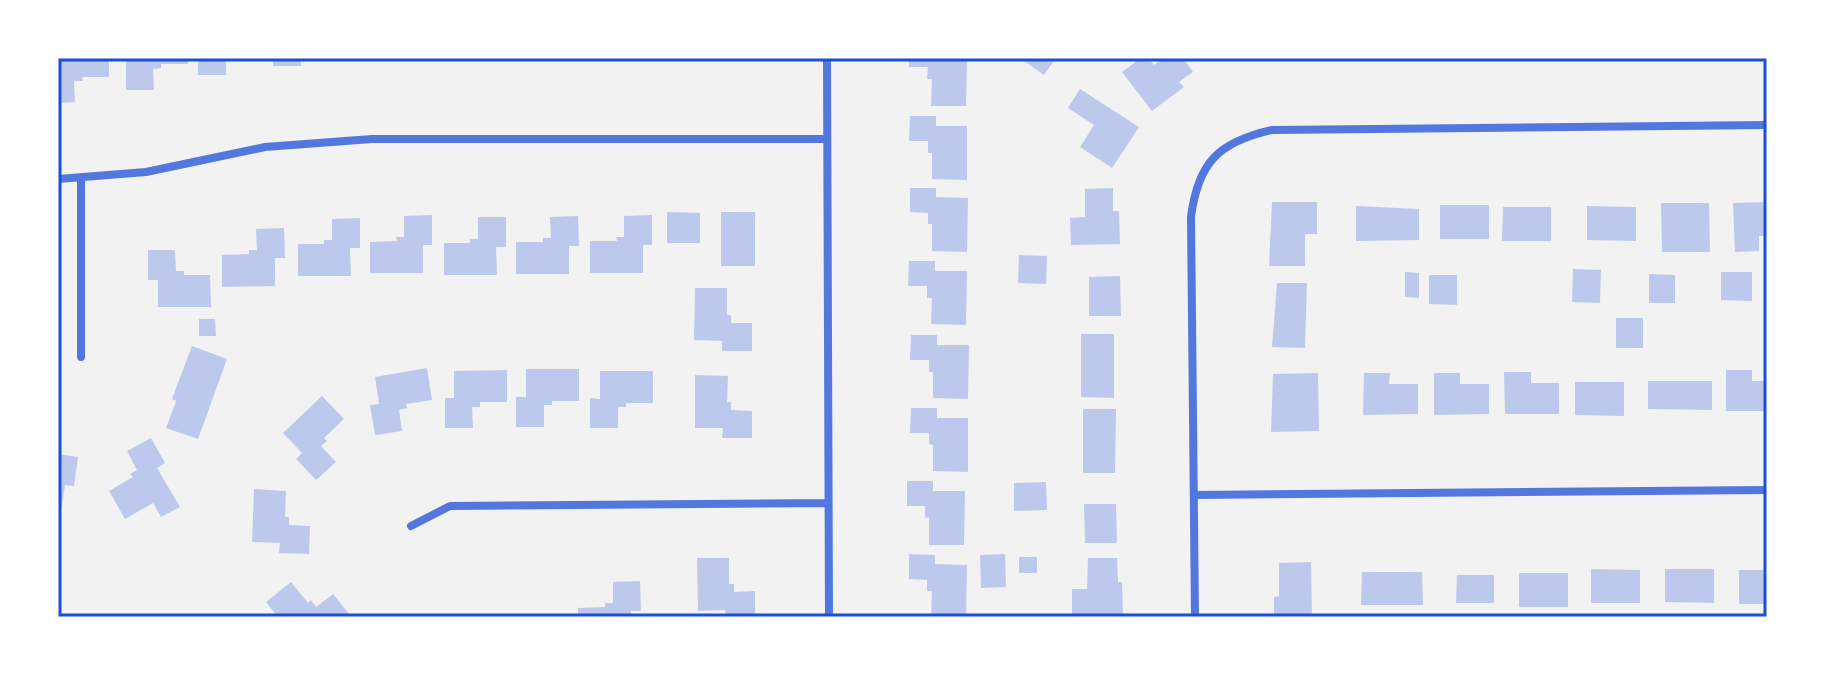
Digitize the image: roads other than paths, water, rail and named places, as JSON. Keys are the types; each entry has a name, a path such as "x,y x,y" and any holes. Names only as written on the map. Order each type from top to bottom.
{"street":[{"path":"827,58 829,617"},
{"path":"1195,617 1191,217 1197,180 1224,147 1272,130 1767,125"},
{"path":"58,179 146,172 265,147 372,139 827,139"},
{"path":"81,179 81,357"},
{"path":"1194,495 1767,490"},
{"path":"411,526 450,506 828,503"}]}
